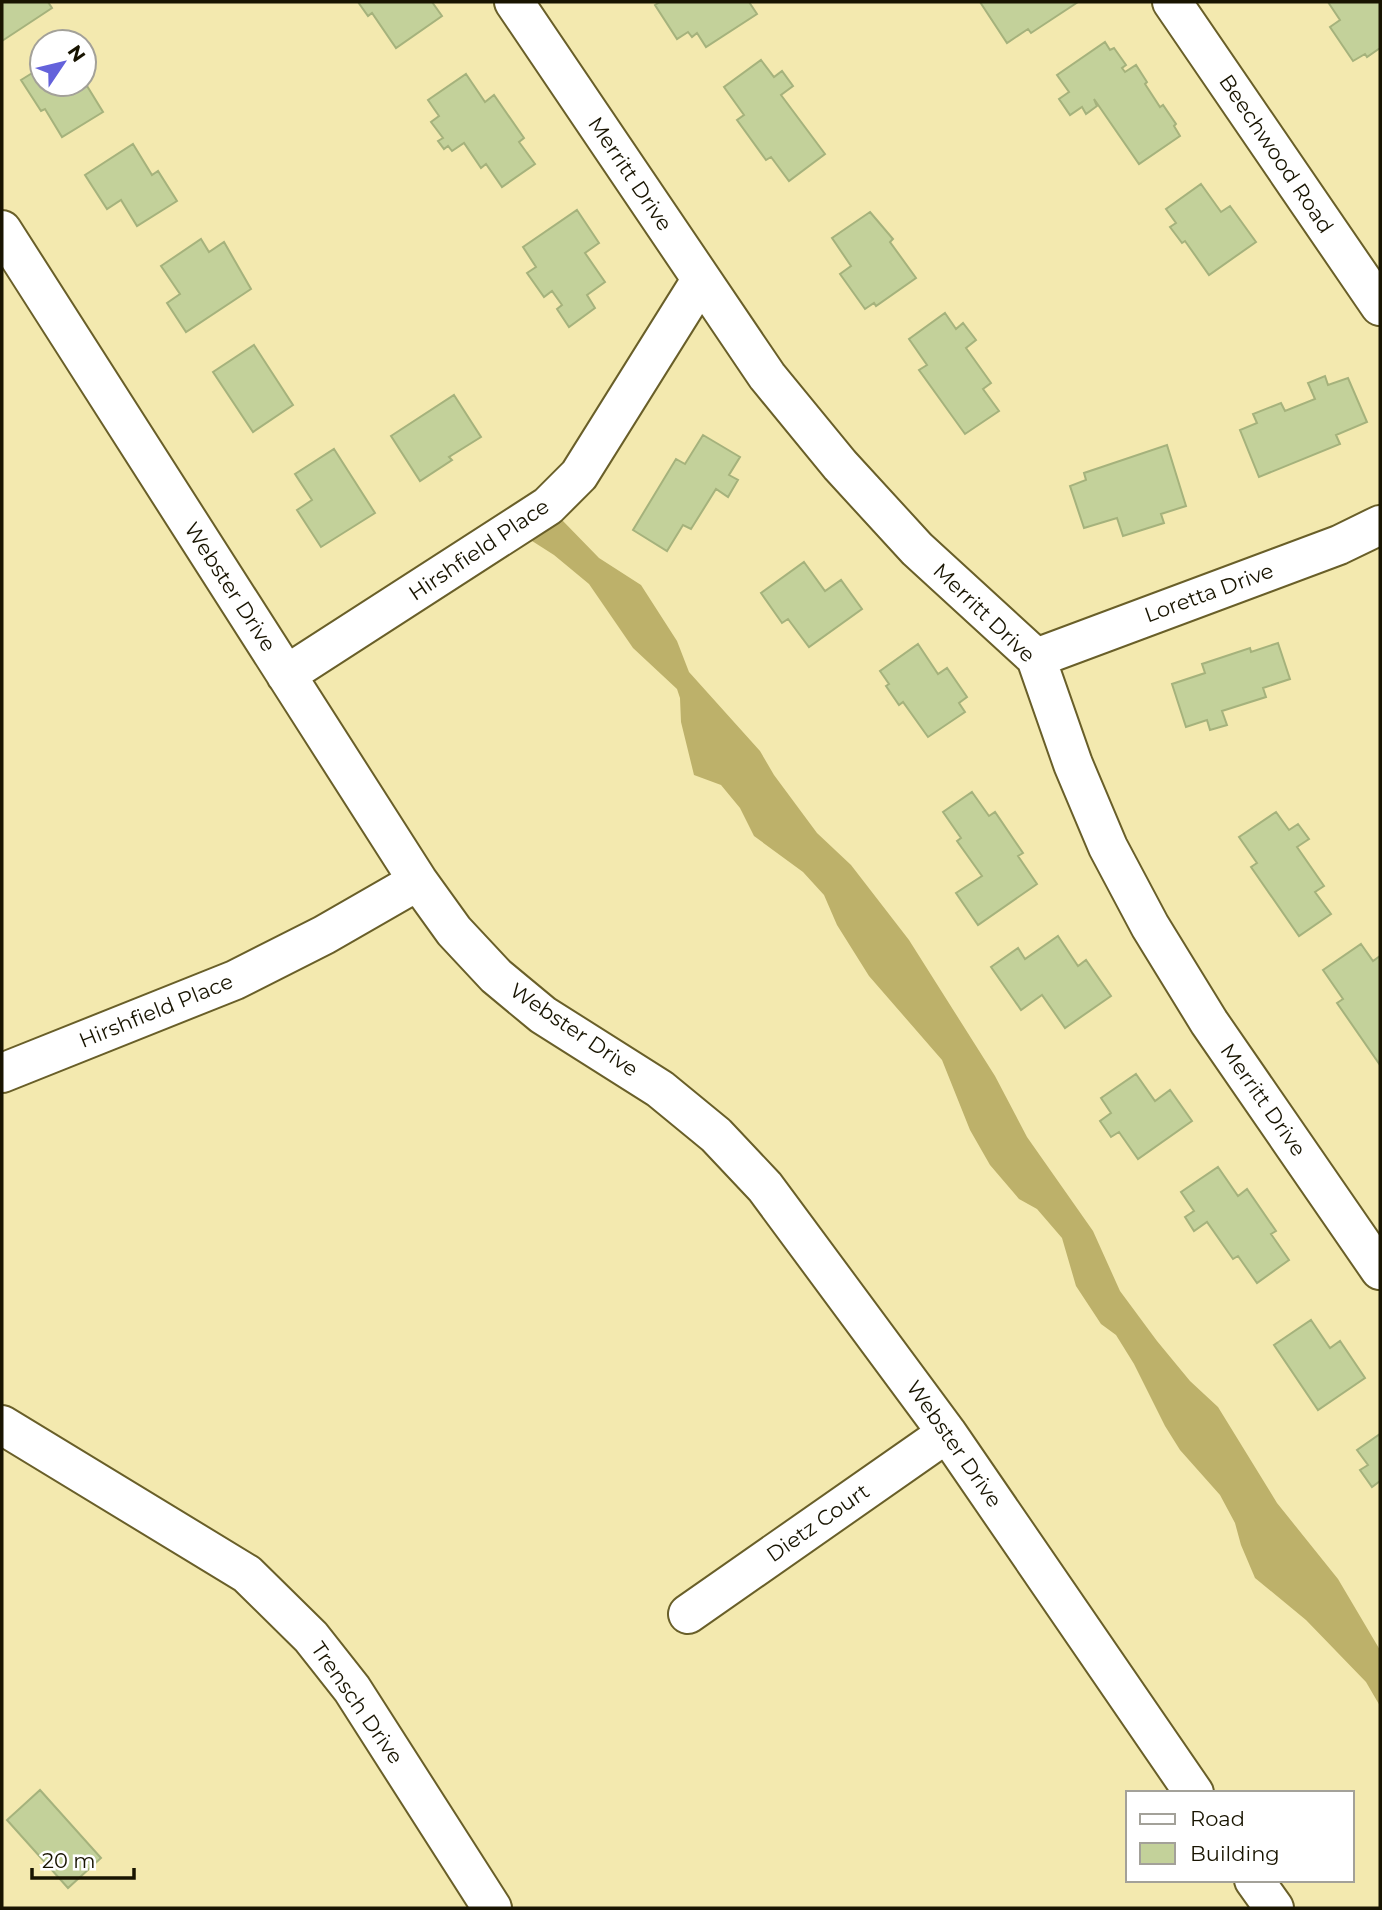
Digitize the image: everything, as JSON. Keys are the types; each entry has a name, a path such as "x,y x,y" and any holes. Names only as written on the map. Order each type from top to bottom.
{"street":[{"name":"Merritt Drive","path":"514,2 767,376 840,465 917,549 1036,658 1073,764 1108,847 1150,926 1209,1022 1380,1270"},
{"name":"Beechwood Road","path":"1172,2 1380,306"},
{"name":"Webster Drive","path":"2,230 418,881 454,931 496,976 543,1015 660,1089 716,1135 765,1187 947,1433 1193,1791"},
{"name":"Hirshfield Place","path":"286,675 548,506 579,475 701,280"},
{"name":"Loretta Drive","path":"1036,658 1339,545 1380,525"},
{"name":"Hirshfield Place","path":"2,1073 235,980 324,935 418,881"},
{"name":"Trensch Drive","path":"2,1425 247,1574 302,1628 352,1689 492,1908"},
{"name":"Dietz Court","path":"688,1614 947,1433"},
{"path":"1255,1882 1273,1908"}],"shaded area":[{"path":"560,494 562,520 599,558 641,585 677,641 689,672 760,751 774,775 817,833 851,865 909,940 995,1076 1027,1137 1093,1231 1120,1291 1190,1381 1218,1407 1277,1503 1338,1579 1380,1650 1380,1706 1366,1682 1306,1620 1255,1578 1235,1523 1220,1495 1180,1450 1116,1335 1101,1324 1076,1286 1062,1238 1037,1209 1019,1199 990,1165 970,1130 942,1060 869,976 837,925 824,895 803,872 754,836 740,808 721,785 694,775 681,722 677,689 633,648 589,584 554,555 518,532"}],"building":[{"path":"2,2 48,2 52,8 2,41"},
{"path":"358,2 432,2 442,16 396,48 372,13 368,16"},
{"path":"660,2 749,2 757,14 706,47 697,33 692,37 688,32 677,39 655,5"},
{"path":"980,2 1078,2 1031,33 1028,29 1007,43"},
{"path":"1328,2 1380,2 1380,48 1367,57 1365,54 1353,61 1330,27 1340,20"},
{"path":"1105,42 1110,50 1114,48 1126,65 1122,68 1125,72 1136,65 1160,107 1163,105 1176,124 1174,126 1180,136 1139,164 1094,99 1097,106 1086,114 1082,107 1070,115 1059,99 1069,92 1057,75"},
{"path":"761,60 774,77 782,71 793,86 781,95 825,154 789,181 771,157 766,160 737,120 744,115 724,87"},
{"path":"466,74 485,102 494,95 524,138 519,142 535,164 502,187 486,164 481,168 464,143 452,151 448,146 444,149 438,141 443,138 431,122 439,116 428,100"},
{"path":"28,76 28,91 21,80"},
{"path":"33,98 94,98 103,112 62,137 45,109 41,111"},
{"path":"133,144 152,175 158,171 177,201 137,226 121,200 107,209 85,175"},
{"path":"1201,184 1221,212 1230,206 1256,242 1209,275 1185,241 1182,243 1170,227 1176,223 1166,209"},
{"path":"577,210 599,243 585,253 605,282 587,295 595,308 569,327 557,309 562,305 552,291 544,297 527,273 536,267 523,247"},
{"path":"870,212 893,239 890,242 916,278 876,306 874,303 865,309 840,274 851,266 832,238"},
{"path":"201,239 209,252 224,242 251,289 186,332 167,303 180,294 161,266"},
{"path":"945,313 956,329 963,323 976,340 966,348 991,383 983,389 999,411 965,434 919,370 927,365 909,339"},
{"path":"254,345 293,405 253,432 213,372"},
{"path":"1325,376 1328,385 1348,378 1367,422 1336,435 1340,444 1259,477 1240,430 1257,423 1253,414 1281,403 1285,411 1315,399 1308,383"},
{"path":"454,395 481,437 449,457 452,460 420,481 391,436"},
{"path":"703,435 740,457 729,475 738,480 728,497 716,489 691,529 683,525 667,551 633,530 676,459 685,464"},
{"path":"1167,445 1186,506 1161,514 1164,523 1123,536 1117,518 1084,528 1070,486 1086,480 1084,473"},
{"path":"334,449 375,513 321,547 297,510 312,500 295,474"},
{"path":"804,562 825,591 841,580 862,609 809,647 788,619 782,623 761,593"},
{"path":"1278,643 1290,679 1263,688 1266,697 1222,711 1227,725 1210,730 1207,720 1186,727 1172,684 1205,673 1202,664 1250,648 1251,652"},
{"path":"918,644 938,674 947,668 967,697 959,703 965,712 928,737 903,702 899,705 880,671"},
{"path":"972,792 989,816 995,812 1023,853 1018,856 1037,884 978,925 956,893 982,876 957,841 961,838 943,812"},
{"path":"1276,812 1289,830 1298,824 1309,839 1297,847 1324,886 1315,892 1331,914 1299,936 1251,867 1257,863 1239,837"},
{"path":"1058,936 1078,966 1086,960 1111,996 1065,1028 1042,995 1021,1010 991,967 1018,948 1025,959"},
{"path":"1361,944 1373,961 1380,956 1380,1065 1337,1003 1343,999 1323,970"},
{"path":"1136,1074 1155,1101 1170,1090 1192,1121 1138,1159 1119,1132 1111,1137 1100,1121 1111,1113 1101,1098"},
{"path":"1218,1167 1238,1196 1247,1189 1276,1231 1271,1234 1289,1260 1257,1283 1238,1256 1233,1259 1207,1222 1194,1231 1185,1217 1194,1211 1181,1192"},
{"path":"1311,1320 1330,1348 1340,1341 1365,1378 1318,1410 1274,1345"},
{"path":"1380,1434 1380,1481 1372,1487 1360,1470 1368,1465 1357,1450"},
{"path":"40,1790 101,1858 68,1888 7,1820"}]}
